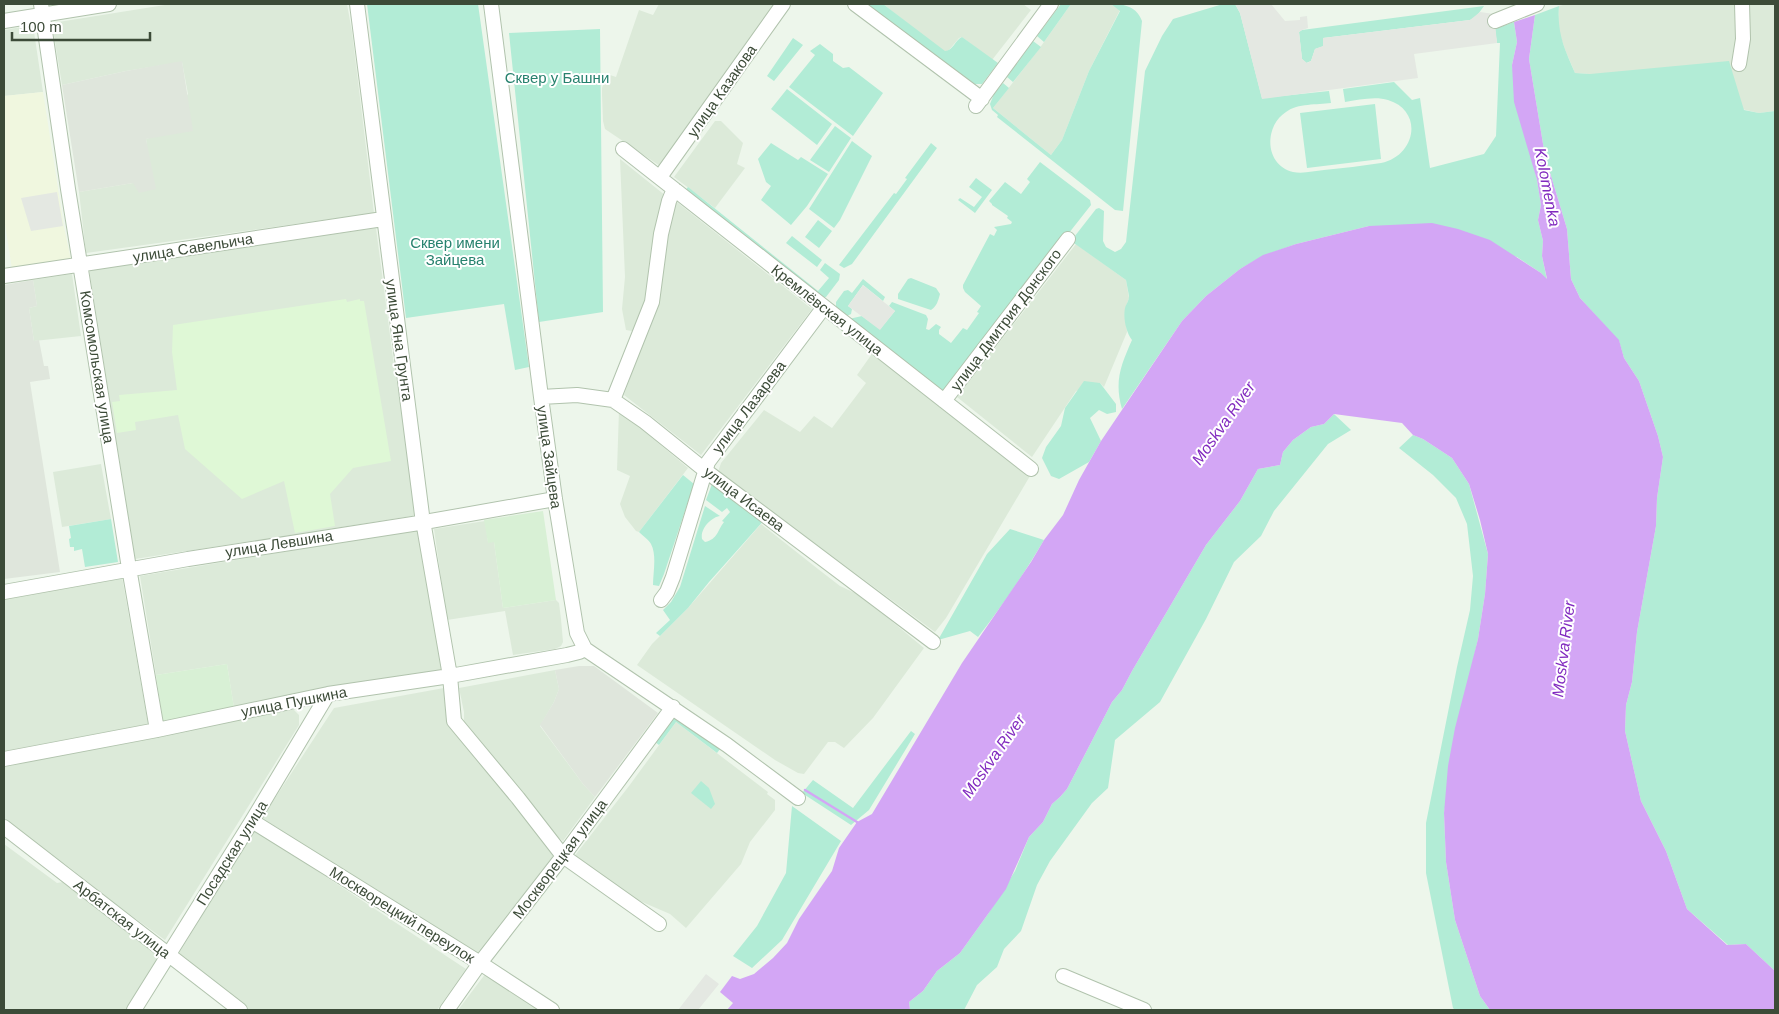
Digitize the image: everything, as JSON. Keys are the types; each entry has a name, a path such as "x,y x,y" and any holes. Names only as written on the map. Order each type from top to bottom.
{"street":[{"path":"4,21 41,9 109,4"},
{"name":"улица Яна Грунта","path":"357,4 423,522 450,676 454,721 563,856 659,924"},
{"name":"улица Зайцева","path":"491,4 555,499 577,633 585,649"},
{"name":"улица Казакова","path":"660,177 783,4"},
{"path":"855,4 979,102 1051,4"},
{"path":"1494,21 1537,4"},
{"path":"1739,64 1742,39 1742,4"},
{"name":"Комсомольская улица","path":"41,9 129,569 158,730"},
{"name":"Кремлёвская улица","path":"623,150 660,177 1031,469"},
{"path":"613,400 652,302 661,234 674,189"},
{"name":"улица Савельича","path":"4,276 383,219"},
{"name":"улица Дмитрия Донского","path":"944,402 1068,239"},
{"name":"улица Лазарева","path":"661,600 673,578 708,462 824,307"},
{"name":"улица Исаева","path":"541,396 577,395 613,400 645,422 706,471 933,642"},
{"name":"улица Левшина","path":"4,592 129,569 555,499"},
{"path":"585,649 673,707 798,798"},
{"name":"улица Пушкина","path":"4,760 328,694 450,676 585,649"},
{"name":"Посадская улица","path":"134,1010 252,821 328,694"},
{"name":"Москворецкая улица","path":"447,1010 480,963 563,856 673,707"},
{"name":"Москворецкий переулок","path":"252,821 552,1010"},
{"name":"Арбатская улица","path":"4,827 240,1010"},
{"path":"1063,976 1144,1010"}],"shaded area":[{"path":"171,4 347,4 374,213 86,253 79,192 133,183 147,145 146,139 156,136 188,94 182,62 126,71 62,85 52,23"},
{"path":"659,4 774,4 660,166 605,129 602,95 602,88 607,74 616,77 639,10 653,15"},
{"path":"883,4 1023,4 1031,10 992,60 962,37 949,50 943,51"},
{"path":"1071,4 1111,4 1120,10 1089,71 1062,140 1051,155 993,108"},
{"path":"1235,4 1271,4 1285,21 1300,20 1300,17 1307,16 1308,28 1299,32 1302,59 1307,63 1311,61 1315,49 1323,46 1323,38 1470,20 1480,12 1494,14 1497,43 1414,54 1418,78 1262,99 1240,13"},
{"path":"1567,4 1775,4 1775,111 1759,113 1590,74 1575,73 1558,29 1559,6"},
{"path":"33,25 43,92 4,96 4,30"},
{"path":"182,61 193,131 146,139 156,189 139,193 133,183 79,192 62,85"},
{"path":"43,92 71,260 12,269 4,218 4,96"},
{"path":"715,121 721,121 743,143 737,164 745,168 715,208 674,177"},
{"path":"620,159 666,196 652,280 637,332 626,330 622,309 625,277"},
{"path":"57,192 63,226 31,231 21,198"},
{"path":"673,199 812,309 701,455 624,395 654,310"},
{"path":"376,228 393,358 418,515 135,559 89,269"},
{"path":"1076,244 1126,280 1129,298 1125,309 1127,332 1104,387 1100,383 1076,391 1032,457 957,397"},
{"path":"72,274 81,336 34,341 29,308 37,306 33,280"},
{"path":"33,280 37,306 29,308 34,341 39,340 44,366 48,366 50,379 30,382 60,572 4,579 4,285"},
{"path":"863,285 895,311 880,330 848,306"},
{"path":"346,299 347,302 360,299 360,301 364,301 391,461 353,468 330,494 335,526 295,533 284,481 242,499 185,449 178,415 135,422 136,430 117,433 112,402 120,401 119,395 177,390 172,352 173,325"},
{"path":"874,351 1030,476 946,618 935,632 718,472 721,463 764,410 800,432 814,416 832,428 866,383 857,375"},
{"path":"619,410 688,468 639,532 636,531 625,517 620,504 630,476 617,470"},
{"path":"101,464 111,519 62,527 53,472"},
{"path":"543,511 556,600 503,608 494,542 488,543 484,520"},
{"path":"485,521 488,542 494,542 503,608 556,600 559,603 561,619 563,642 561,646 555,649 513,655 505,611 447,620 434,529"},
{"path":"761,524 840,586 855,593 924,648 873,718 844,748 835,742 828,742 804,774 798,773 775,760 637,665 652,644 688,608"},
{"path":"419,529 445,670 234,708 227,664 156,675 140,576"},
{"path":"122,577 148,724 4,751 4,598"},
{"path":"227,664 234,708 163,722 156,675"},
{"path":"579,666 594,666 658,713 595,797 583,784 540,725 554,702 559,689 555,670"},
{"path":"555,670 559,689 540,726 583,784 595,797 563,841 548,829 464,723 464,712 459,688"},
{"path":"444,688 450,721 553,856 475,956 262,818 334,708"},
{"path":"294,710 299,715 299,725 165,940 4,818 4,767"},
{"path":"676,722 768,792 767,794 775,800 775,810 750,842 741,864 686,928 670,914 626,895 573,858"},
{"path":"255,830 466,969 437,1010 249,1010 178,955"},
{"path":"4,844 57,883 63,882 156,955 158,960 127,1010 4,1010"},
{"path":"486,973 539,1010 458,1010"},
{"path":"706,974 719,984 698,1010 678,1010"}],"green space":[{"name":"Сквер имени Зайцева","path":"367,4 478,4 529,367 515,370 504,304 406,318"},
{"path":"867,4 883,4 945,51 948,51 962,37 998,63 982,84 975,84"},
{"path":"1061,4 1071,4 1044,42 1037,36"},
{"path":"1111,4 1134,9 1142,21 1123,211 1115,210 997,117 998,115 992,110 990,104 994,94 1003,83 1009,88 993,108 1051,155 1062,140 1089,71 1120,11"},
{"path":"1223,4 1235,4 1240,13 1262,98 1329,91 1331,103 1291,109 1279,118 1274,126 1270,145 1272,154 1283,168 1297,173 1381,163 1393,159 1402,152 1408,143 1411,133 1411,123 1407,114 1399,106 1388,100 1378,98 1345,102 1343,89 1394,82 1412,100 1420,98 1430,168 1484,154 1496,136 1500,43 1497,43 1495,29 1514,22 1517,42 1512,65 1537,180 1541,205 1538,220 1543,241 1542,256 1547,280 1541,273 1517,257 1369,226 1296,244 1263,256 1240,269 1206,296 1182,321 1122,409 1119,390 1120,373 1132,340 1128,333 1124,312 1129,299 1126,280 1071,241 1096,209 1099,208 1104,211 1103,241 1106,247 1115,252 1121,249 1126,242 1145,71 1162,36 1173,19"},
{"path":"1484,6 1476,17 1470,20 1323,38 1324,46 1315,49 1311,61 1306,63 1302,59 1299,32 1302,30"},
{"path":"1559,6 1559,24 1562,40 1575,73 1590,74 1729,61 1744,110 1759,113 1775,111 1775,971 1746,944 1728,945 1687,909 1666,851 1641,801 1625,731 1626,705 1632,682 1637,632 1656,526 1657,498 1663,457 1658,436 1639,381 1624,358 1619,341 1580,298 1571,279 1567,229 1545,156 1529,59 1535,15"},
{"name":"Сквер у Башни","path":"600,29 603,312 539,322 509,33"},
{"path":"793,38 803,45 774,81 767,76"},
{"path":"1033,41 1041,47 1013,82 1007,77"},
{"path":"820,44 833,54 833,61 843,68 849,67 883,93 853,136 789,87 815,55 810,51"},
{"path":"787,89 832,124 817,145 771,109"},
{"path":"1375,104 1381,159 1307,168 1300,113"},
{"path":"835,126 851,138 829,172 810,160"},
{"path":"852,141 872,156 840,220 834,228 809,209"},
{"path":"771,143 798,160 801,157 828,174 807,206 791,225 761,200 771,186 766,182 758,159"},
{"path":"931,143 937,148 852,264 844,268 839,265 894,193 896,194 907,179 905,178"},
{"path":"1040,162 1090,200 1091,205 1065,238 1048,255 969,359 957,371 943,392 849,319 862,316 880,329 895,311 889,306 892,302 926,315 928,319 926,329 929,330 936,324 941,327 939,334 951,343 963,328 967,330 979,313 977,312 981,306 965,292 963,285 990,234 994,236 997,230 994,227 1011,224 1012,222 1007,218 1008,216 989,201 1005,182 1021,194 1030,182 1027,179"},
{"path":"976,178 992,190 975,213 958,200 960,198 974,207 982,197 969,187"},
{"path":"688,187 818,291 829,278 820,270 825,263 840,274 839,280 826,297 823,298 684,192"},
{"path":"818,220 832,231 819,248 805,237"},
{"path":"792,236 822,260 817,267 786,243"},
{"path":"911,278 936,288 940,294 936,305 931,310 898,299 898,294 908,279"},
{"path":"863,279 885,297 883,301 863,285 848,306 852,309 851,314 847,316 836,311 836,302 844,291 848,290 852,293"},
{"path":"1084,381 1100,383 1116,404 1116,412 1107,414 1099,410 1090,418 1101,441 1089,462 1059,479 1051,476 1042,458 1046,447 1061,426 1065,408"},
{"path":"1334,414 1351,430 1328,444 1274,511 1261,536 1234,562 1206,619 1160,702 1115,740 1108,788 1092,803 1050,861 1037,885 1021,931 1004,949 997,967 977,985 964,1010 910,1010 909,1002 923,991 937,971 960,953 988,914 1015,871 1029,837 1043,822 1052,804 1067,789 1112,702 1122,690 1206,545 1240,501 1258,469 1280,465 1283,452 1293,440 1311,427 1324,424"},
{"path":"1413,435 1423,439 1452,458 1469,484 1488,554 1485,594 1478,639 1444,813 1446,862 1455,920 1480,996 1490,1010 1455,1010 1453,1008 1426,873 1426,823 1470,610 1473,576 1467,524 1456,498 1433,475 1399,448"},
{"path":"683,475 694,484 664,574 659,586 653,585 653,548 649,541 639,532"},
{"path":"712,484 717,484 765,519 688,608 660,636 656,633 670,620 663,610 671,602 680,587 705,506 720,516 710,521 705,527 702,539 705,542 715,537 724,522 722,521 730,512 727,508 722,512 706,500"},
{"path":"111,519 118,562 85,567 82,549 74,551 74,547 70,547 69,526"},
{"path":"1010,529 1044,540 996,614 978,637 970,631 938,640 987,554"},
{"path":"671,717 676,718 720,749 717,753 676,722 659,745 655,742"},
{"path":"911,731 915,734 869,810 851,825 802,793 813,780 853,808"},
{"path":"701,781 709,788 715,804 711,809 691,793"},
{"path":"792,806 841,841 782,940 752,968 733,956 757,926 786,873"}],"water":[{"path":"1535,15 1529,59 1545,156 1567,229 1571,279 1580,298 1619,340 1624,358 1639,381 1658,436 1663,457 1657,498 1656,526 1637,632 1632,682 1626,705 1625,731 1641,801 1666,851 1687,909 1727,945 1746,944 1775,971 1775,1010 1490,1010 1480,996 1455,920 1446,862 1444,813 1448,766 1455,728 1478,639 1485,594 1488,554 1480,520 1469,484 1452,458 1423,439 1413,435 1402,423 1334,414 1324,424 1311,427 1293,440 1283,452 1280,465 1258,469 1240,501 1206,545 1122,690 1112,702 1067,789 1052,804 1043,822 1029,837 1006,889 960,953 937,971 923,991 909,1002 910,1010 727,1010 733,1003 720,992 732,976 740,979 754,974 787,943 799,919 832,871 839,848 857,822 872,814 962,663 1044,540 1063,515 1079,480 1101,441 1182,321 1206,296 1240,269 1263,255 1296,244 1369,226 1432,223 1458,229 1490,240 1541,273 1547,279 1542,256 1543,241 1538,220 1541,205 1537,180 1514,102 1512,65 1517,42 1514,22"}],"waterway":[{"path":"805,790 857,822"}],"water label":[{"name":"Kolomenka","path":"1548,187"},
{"name":"Moskva River","path":"1223,423"},
{"name":"Moskva River","path":"1563,649"},
{"name":"Moskva River","path":"993,756"}]}
